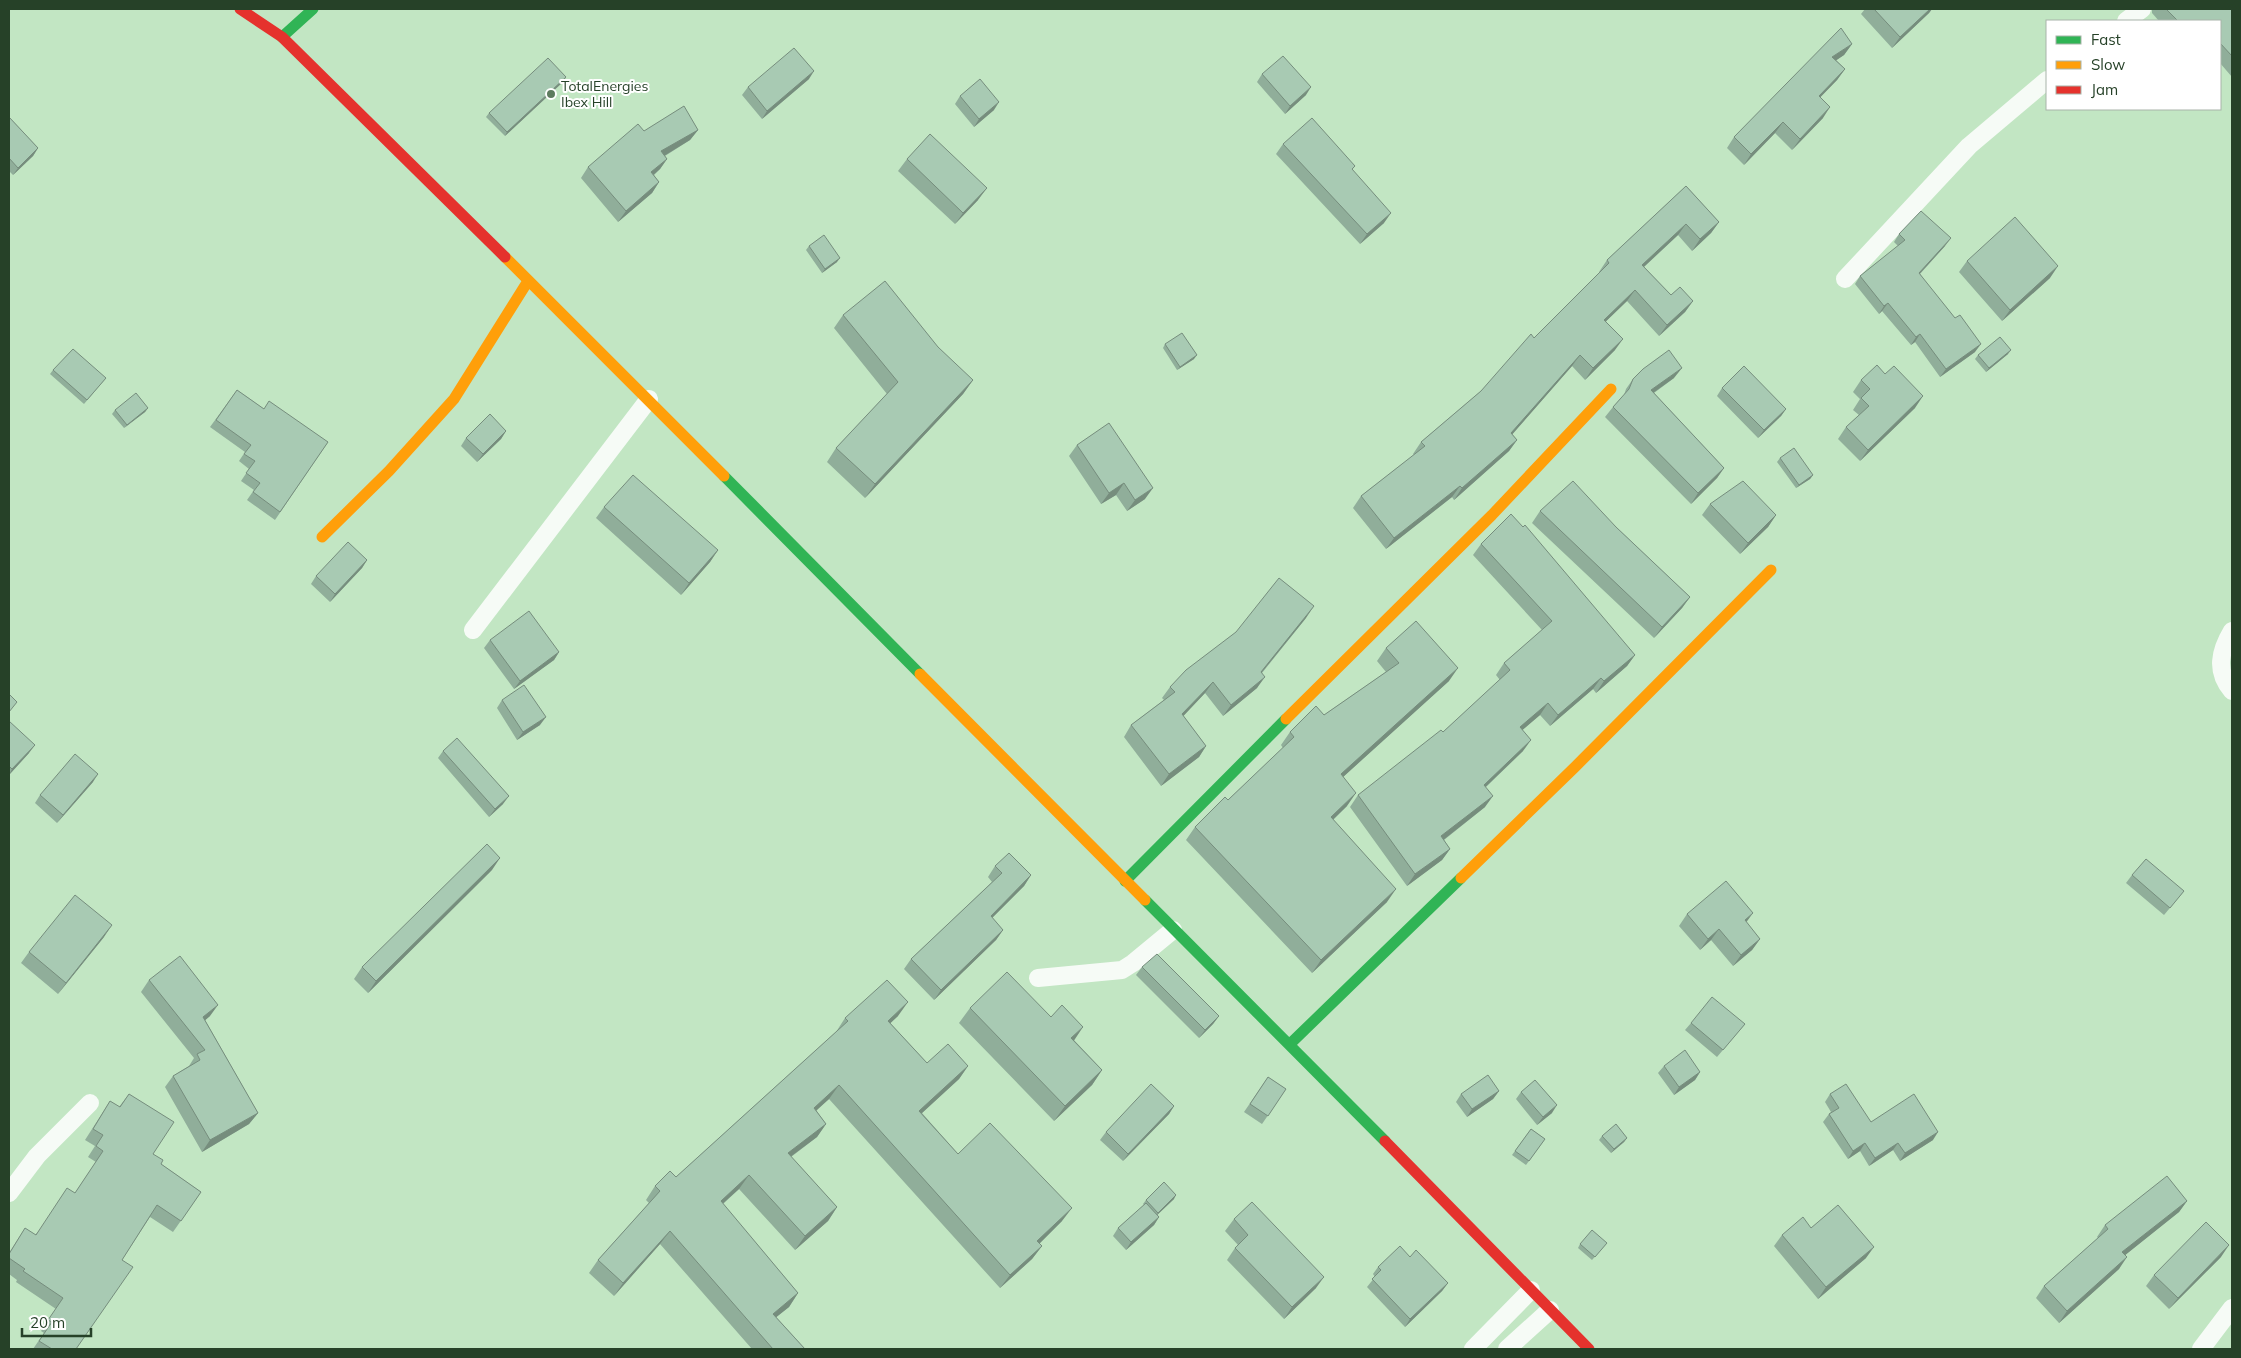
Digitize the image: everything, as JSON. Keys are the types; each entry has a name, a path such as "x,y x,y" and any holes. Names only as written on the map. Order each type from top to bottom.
{"main road":[{"path":"240,9 282,37 648,399 1173,930 1290,1044 1589,1349"},
{"path":"282,37 313,9"},
{"path":"322,537 389,471 454,399 466,383 528,281"},
{"path":"1125,881 1199,803 1515,492 1611,389"},
{"path":"1290,1044 1575,767 1717,622 1771,570"}],"street":[{"path":"2127,20 2142,9"},
{"path":"1845,279 1969,146 2046,81"},
{"path":"473,630 648,399"},
{"path":"2232,631 2224,644 2221,664 2224,681 2232,690"},
{"path":"1038,978 1122,970 1133,964 1173,930"},
{"path":"9,1193 37,1156 90,1102"},
{"path":"1473,1349 1531,1290"},
{"path":"2201,1349 2232,1308"},
{"path":"1507,1349 1550,1310"}],"building":[{"path":"1874,9 1930,9 1900,37"},
{"path":"2166,9 2232,9 2232,56 2221,44 2221,20 2177,20"},
{"path":"1841,28 1852,44 1832,57 1845,69 1819,96 1830,107 1800,139 1783,122 1751,154 1734,137"},
{"path":"794,48 814,71 767,111 748,87"},
{"path":"1283,56 1311,87 1290,106 1262,74"},
{"path":"548,58 566,77 507,132 489,113"},
{"path":"980,79 999,102 979,119 960,96"},
{"path":"684,106 698,130 661,151 667,159 651,172 659,182 626,211 588,167 638,124 644,131"},
{"path":"9,117 38,148 18,168 9,158"},
{"path":"1312,118 1355,166 1352,169 1391,213 1367,234 1283,144"},
{"path":"930,134 987,188 963,213 907,159"},
{"path":"1686,186 1719,222 1700,239 1686,224 1642,265 1671,295 1680,287 1693,301 1667,325 1635,290 1604,320 1623,339 1593,368 1580,355 1511,433 1517,440 1462,488 1460,486 1394,538 1361,496 1425,446 1421,442 1481,391 1531,334 1534,338 1609,263 1607,260"},
{"path":"1921,211 1951,238 1919,273 1955,318 1960,315 1981,344 1946,369 1920,334 1916,337 1888,303 1884,306 1860,276 1905,240 1899,234"},
{"path":"2015,217 2058,266 2010,310 1967,261"},
{"path":"824,235 840,258 825,269 809,246"},
{"path":"885,281 938,347 973,380 875,484 836,448 898,382 843,315"},
{"path":"1182,333 1197,355 1180,367 1165,344"},
{"path":"2000,337 2011,350 1989,368 1978,355"},
{"path":"73,349 106,378 87,400 53,370"},
{"path":"1669,350 1682,368 1651,390 1724,468 1698,493 1613,407 1629,389 1633,379 1643,369"},
{"path":"1877,365 1885,374 1894,366 1923,396 1868,450 1846,427 1869,406 1861,398 1870,389 1861,380"},
{"path":"1744,366 1786,409 1764,430 1722,388"},
{"path":"237,390 264,409 269,401 328,442 280,512 253,492 260,483 246,473 255,461 244,454 251,445 216,420"},
{"path":"136,393 148,408 127,425 115,410"},
{"path":"490,414 506,431 483,454 466,438"},
{"path":"1109,423 1153,488 1135,500 1124,483 1109,493 1077,445"},
{"path":"1794,448 1813,475 1799,485 1780,458"},
{"path":"633,475 718,550 689,583 604,507"},
{"path":"1573,481 1616,527 1690,597 1662,627 1540,511"},
{"path":"1743,481 1776,515 1748,543 1710,504"},
{"path":"1511,514 1523,527 1525,525 1635,655 1604,681 1601,678 1558,715 1548,703 1520,727 1531,740 1484,785 1493,796 1441,836 1450,849 1415,874 1358,795 1441,730 1443,732 1510,670 1504,663 1552,621 1481,544"},
{"path":"348,542 367,560 335,594 316,576"},
{"path":"1279,578 1314,606 1261,672 1265,677 1231,705 1213,682 1182,714 1206,746 1169,774 1131,725 1175,692 1170,687 1186,670 1236,632"},
{"path":"529,611 559,652 520,681 490,640"},
{"path":"1416,621 1458,668 1341,774 1356,793 1331,817 1396,889 1321,960 1195,827 1225,797 1228,800 1294,737 1290,732 1316,706 1324,715 1399,663 1386,648"},
{"path":"524,685 546,717 523,732 502,700"},
{"path":"9,694 17,702 9,712"},
{"path":"9,721 35,745 12,769 9,766"},
{"path":"457,738 509,796 495,809 443,751"},
{"path":"75,754 98,774 63,815 40,795"},
{"path":"487,844 500,858 376,981 362,967"},
{"path":"1009,853 1031,875 991,916 1003,930 941,990 911,959 1002,873 995,866"},
{"path":"2146,859 2184,891 2170,908 2132,875"},
{"path":"1726,881 1753,913 1745,920 1760,939 1741,955 1719,929 1708,939 1687,914"},
{"path":"75,895 112,925 66,983 29,952"},
{"path":"1157,954 1219,1016 1205,1030 1142,967"},
{"path":"180,956 218,1005 203,1017 258,1113 210,1140 173,1076 200,1060 197,1054 205,1050 149,980"},
{"path":"1007,972 1051,1017 1062,1005 1083,1027 1071,1038 1102,1070 1065,1106 970,1008"},
{"path":"887,980 908,1002 888,1021 927,1063 948,1044 968,1066 919,1111 958,1154 990,1123 1072,1208 1037,1241 1042,1246 1010,1275 839,1085 814,1108 826,1124 788,1153 837,1207 805,1236 749,1175 721,1201 798,1293 773,1314 805,1349 773,1349 670,1231 623,1283 598,1260 660,1191 655,1186 670,1171 676,1177 848,1021 845,1018"},
{"path":"1712,997 1745,1024 1723,1050 1691,1023"},
{"path":"1685,1050 1700,1072 1679,1087 1664,1066"},
{"path":"1488,1075 1499,1091 1472,1109 1461,1094"},
{"path":"1268,1077 1286,1089 1268,1116 1250,1104"},
{"path":"1535,1080 1557,1105 1543,1117 1521,1092"},
{"path":"1151,1084 1174,1106 1128,1154 1106,1132"},
{"path":"1846,1084 1871,1122 1914,1094 1938,1132 1905,1153 1898,1143 1875,1158 1865,1143 1853,1151 1829,1114 1839,1108 1830,1094"},
{"path":"129,1094 174,1122 153,1154 163,1160 161,1164 201,1192 181,1221 157,1205 122,1260 133,1267 76,1349 52,1349 39,1341 52,1322 48,1320 63,1298 23,1271 25,1269 9,1258 9,1254 25,1228 36,1235 67,1188 75,1193 103,1151 96,1146 103,1135 93,1129 110,1101 120,1107"},
{"path":"1616,1124 1627,1138 1614,1149 1602,1136"},
{"path":"1531,1129 1545,1139 1529,1161 1515,1151"},
{"path":"2167,1176 2187,1201 2122,1252 2127,1257 2067,1311 2044,1286 2108,1229 2105,1225"},
{"path":"1164,1182 1176,1195 1158,1213 1146,1200"},
{"path":"1252,1202 1324,1277 1292,1307 1235,1248 1248,1235 1234,1219"},
{"path":"1146,1203 1159,1217 1131,1242 1118,1228"},
{"path":"1838,1205 1874,1247 1826,1287 1782,1235 1803,1217 1811,1228"},
{"path":"2206,1222 2229,1245 2178,1298 2154,1275"},
{"path":"1592,1230 1607,1243 1595,1257 1580,1244"},
{"path":"1400,1246 1410,1257 1416,1250 1448,1283 1410,1319 1372,1279 1381,1270 1378,1267"}],"traffic: fast":[{"path":"282,37 313,9"},
{"path":"724,476 920,674"},
{"path":"1125,881 1286,719"},
{"path":"1290,1044 1461,878"},
{"path":"1145,900 1385,1141"}],"traffic: slow":[{"path":"505,257 724,476"},
{"path":"322,537 389,471 454,399 528,281"},
{"path":"1286,719 1492,515 1611,389"},
{"path":"1461,878 1575,767 1771,570"},
{"path":"920,674 1145,900"}],"traffic: jam":[{"path":"240,9 282,37 505,257"},
{"path":"1385,1141 1589,1349"}],"place":[{"name":"TotalEnergies Ibex Hill","path":"551,94"}]}
